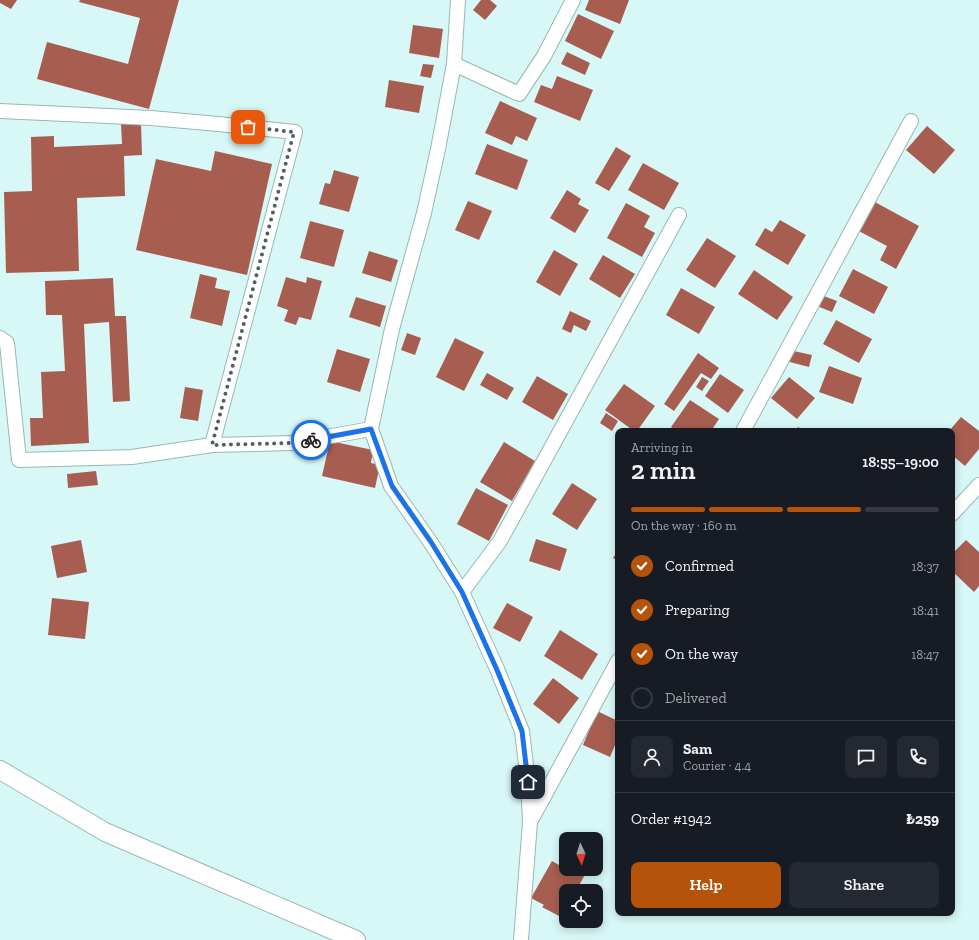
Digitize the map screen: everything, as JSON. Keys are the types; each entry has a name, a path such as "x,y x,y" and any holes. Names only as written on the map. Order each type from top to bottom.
{"street":[{"path":"458,0 454,64 438,149 424,213 392,329 371,429 392,486 431,542 462,592 497,670 522,731 528,782 530,822 521,940"},
{"path":"454,64 519,94 544,56 573,0"},
{"path":"0,111 151,118 294,132 212,445"},
{"path":"745,428 911,121"},
{"path":"462,592 500,541 679,215"},
{"path":"0,338 7,343 19,460 132,457 212,445 293,443 371,429"},
{"path":"955,511 979,485"},
{"path":"530,822 615,667"},
{"path":"0,770 105,832 356,940"}],"building":[{"path":"0,0 17,0 11,9 0,3"},
{"path":"80,0 179,0 149,109 37,79 47,42 128,64 140,18 79,2"},
{"path":"481,0 490,0 497,6 485,20 473,10"},
{"path":"589,0 629,0 620,24 585,10"},
{"path":"578,14 614,31 601,59 565,41"},
{"path":"413,25 443,29 439,58 409,53"},
{"path":"567,52 590,63 585,75 561,64"},
{"path":"423,64 434,65 431,78 420,76"},
{"path":"557,76 593,90 580,121 534,102 541,85 552,89"},
{"path":"389,80 424,86 419,113 385,107"},
{"path":"500,101 537,118 527,141 516,136 512,145 485,133"},
{"path":"141,123 142,155 124,156 125,196 77,198 79,271 6,273 4,192 32,191 31,137 54,136 54,147 122,144 121,124"},
{"path":"927,126 955,150 934,174 906,150"},
{"path":"487,144 528,160 517,190 475,174"},
{"path":"616,147 631,156 609,191 595,183"},
{"path":"215,151 272,164 247,275 136,250 156,159 211,171"},
{"path":"643,163 679,183 664,210 628,190"},
{"path":"334,170 359,177 349,212 319,204 325,183 330,184"},
{"path":"567,190 581,199 578,204 589,210 575,233 550,218"},
{"path":"468,201 492,211 479,240 455,230"},
{"path":"873,201 919,226 896,269 880,260 887,246 857,230"},
{"path":"626,203 650,216 644,227 655,233 642,257 607,238"},
{"path":"780,220 806,235 788,265 755,245 765,228 772,232"},
{"path":"310,221 344,230 334,267 300,258"},
{"path":"707,238 736,256 715,288 686,270"},
{"path":"554,250 578,264 560,296 536,282"},
{"path":"369,251 398,260 391,282 362,273"},
{"path":"603,255 635,274 620,298 589,279"},
{"path":"853,269 888,287 874,314 839,296"},
{"path":"754,270 793,297 777,320 738,294"},
{"path":"200,274 217,278 215,288 230,291 222,326 190,318"},
{"path":"286,277 306,283 307,277 322,281 311,320 299,317 296,325 284,321 288,310 277,306"},
{"path":"113,278 115,316 126,316 130,401 113,402 109,322 84,324 89,443 31,446 30,418 43,418 41,372 65,371 62,315 46,315 45,281"},
{"path":"681,288 715,307 699,334 666,315"},
{"path":"821,295 837,301 832,312 817,306"},
{"path":"356,297 386,306 380,327 349,317"},
{"path":"570,311 591,321 586,331 574,325 571,333 562,329"},
{"path":"836,320 872,339 859,363 823,344"},
{"path":"407,333 421,338 415,355 401,350"},
{"path":"455,338 484,352 464,391 436,377"},
{"path":"337,349 370,359 360,392 327,382"},
{"path":"789,350 812,355 809,367 786,361"},
{"path":"698,353 719,368 711,379 701,373 674,411 664,404"},
{"path":"829,366 862,378 853,404 819,392"},
{"path":"487,373 514,388 507,400 480,385"},
{"path":"720,374 744,390 728,413 705,396"},
{"path":"537,376 568,394 553,420 522,402"},
{"path":"702,377 709,381 702,391 696,387"},
{"path":"789,377 815,398 797,419 771,398"},
{"path":"624,384 655,406 639,428 630,428 605,410"},
{"path":"185,387 203,390 198,421 180,418"},
{"path":"690,400 719,419 713,428 671,427"},
{"path":"606,413 618,421 612,431 600,423"},
{"path":"961,417 979,431 979,449 965,466 955,458 955,428 952,428"},
{"path":"330,441 373,450 371,463 380,465 375,488 322,476"},
{"path":"504,442 535,461 512,501 480,482"},
{"path":"96,471 98,485 68,488 67,474"},
{"path":"572,483 597,499 577,530 552,514"},
{"path":"476,488 508,505 489,541 457,524"},
{"path":"536,539 567,549 560,571 529,561"},
{"path":"81,540 87,572 57,578 51,546"},
{"path":"966,540 979,552 979,586 974,592 955,574 955,551"},
{"path":"52,598 89,602 85,639 48,635"},
{"path":"507,603 533,617 520,642 493,628"},
{"path":"560,630 598,654 582,680 544,656"},
{"path":"553,678 579,698 559,724 533,704"},
{"path":"597,711 615,720 615,745 610,757 583,745"},
{"path":"552,861 559,865 559,876 584,876 580,884 559,884 559,916 542,907 544,905 531,898"}],"way so far":[{"path":"248,127 294,132 212,445 293,443 311,440"}],"route":[{"path":"311,440 371,429 392,486 431,542 462,592 497,670 522,731 528,782"}]}
